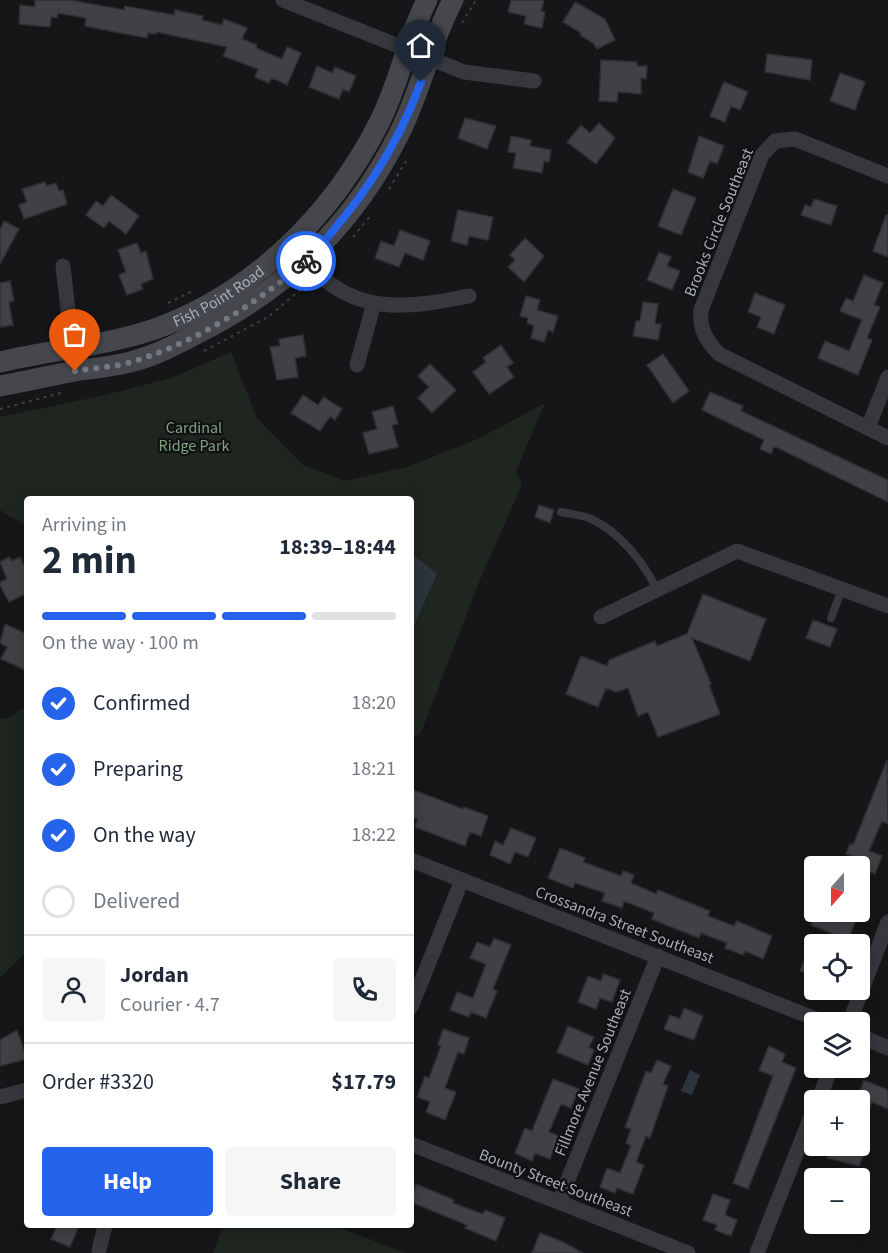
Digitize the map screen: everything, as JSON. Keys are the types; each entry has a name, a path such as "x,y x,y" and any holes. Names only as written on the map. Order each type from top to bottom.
{"street":[{"path":"284,0 407,52 464,72 534,81"},
{"name":"Fish Point Road","path":"0,362 151,330 234,290 296,238 330,203 380,122 427,0"},
{"name":"Fish Point Road","path":"0,386 134,362 232,316 269,292 306,261 346,218 378,172 413,105 442,20 453,0"},
{"name":"Brooks Circle Southeast","path":"888,176 795,139 775,141 762,155 701,310 700,322 706,340 719,354 888,438"},
{"path":"306,261 334,290 374,303 419,306 469,296"},
{"path":"63,266 75,371"},
{"path":"357,365 374,303"},
{"path":"868,428 888,377"},
{"path":"601,617 737,551 888,606"},
{"name":"Crossandra Street Southeast","path":"414,861 804,1014"},
{"path":"414,1000 462,880"},
{"path":"853,1012 888,922"},
{"name":"Fillmore Avenue Southeast","path":"559,1202 658,956"},
{"path":"870,1040 888,1048"},
{"path":"0,1097 24,1091"},
{"path":"757,1253 804,1134"},
{"name":"Bounty Street Southeast","path":"414,1145 688,1253"},
{"path":"99,1250 104,1228"}],"lane":[{"path":"561,512 589,519 622,541 646,568 657,590"},
{"path":"831,618 842,589"}],"path":[{"path":"159,307 198,289"}],"green space":[{"name":"Cardinal Ridge Park","path":"231,352 257,418 303,465 345,481 407,467 478,439 545,403 516,471 522,485 479,582 421,733 414,737 414,496 24,496 24,525 0,510 0,417 101,396 171,378"},
{"path":"24,708 24,954 0,978 0,719 9,717"},
{"path":"222,1228 340,1228 406,1253 213,1253"}],"shaded area":[{"path":"414,555 437,574 414,625"},
{"path":"690,1070 700,1075 692,1095 681,1091"}],"building":[{"path":"35,0 70,0 124,10 125,6 174,15 175,10 203,16 202,20 222,25 224,19 247,28 242,39 257,45 256,48 282,59 287,47 301,53 287,85 272,78 269,83 255,77 258,69 223,56 227,47 157,32 156,34 148,33 147,38 85,26 86,18 58,13 57,18 51,17 50,27 19,24 20,5 35,7"},
{"path":"511,0 544,0 541,11 545,12 542,28 524,24 526,16 508,12"},
{"path":"575,2 605,19 615,40 597,49 593,43 580,35 581,33 563,22"},
{"path":"767,54 812,60 810,80 765,72"},
{"path":"601,60 637,62 637,66 647,66 646,79 641,78 641,94 618,92 617,102 599,101"},
{"path":"317,66 332,73 335,67 356,76 349,92 343,89 339,99 309,87"},
{"path":"840,73 865,82 855,110 830,101"},
{"path":"724,82 748,92 740,110 731,106 725,122 710,116"},
{"path":"465,118 496,126 487,149 458,138"},
{"path":"599,123 615,138 596,164 567,142 581,125 590,133"},
{"path":"511,136 531,140 530,146 551,150 549,162 544,161 542,173 513,168 516,153 508,152"},
{"path":"699,136 724,146 717,164 710,161 703,178 688,172"},
{"path":"45,182 47,186 56,183 59,191 63,190 67,204 24,219 19,205 27,202 22,189"},
{"path":"673,189 696,198 681,235 658,226"},
{"path":"111,195 139,216 126,234 109,221 104,228 86,215 96,201 103,206"},
{"path":"814,199 837,206 831,225 801,215 805,205 811,207"},
{"path":"458,210 493,217 488,240 469,236 467,245 451,241"},
{"path":"886,215 888,215 888,257 873,251"},
{"path":"4,221 19,229 0,264 0,230"},
{"path":"400,230 430,241 423,260 405,253 399,267 375,258 381,241 394,246"},
{"path":"525,238 544,256 524,282 508,267 515,260 510,255"},
{"path":"137,243 141,253 146,251 153,279 141,284 143,289 127,295 119,275 126,272 118,250"},
{"path":"659,252 671,257 667,266 680,271 672,290 647,280"},
{"path":"864,275 883,283 874,305 880,307 867,338 872,340 858,375 818,358 825,341 849,351 862,320 840,311 846,298 853,301"},
{"path":"10,281 14,301 9,302 13,325 0,327 0,283"},
{"path":"755,293 785,305 774,334 757,327 761,317 748,312"},
{"path":"526,296 540,300 537,310 558,316 553,332 548,330 544,342 531,338 534,326 527,323 528,318 520,316"},
{"path":"643,302 658,304 655,324 661,324 658,340 633,336 636,321 640,321"},
{"path":"303,335 306,356 295,358 298,377 277,380 270,347 280,346 279,339"},
{"path":"501,345 513,363 507,367 514,377 489,394 473,372 486,362 483,358"},
{"path":"663,354 689,391 673,403 647,365"},
{"path":"430,364 456,390 432,413 418,398 429,387 418,376"},
{"path":"710,392 743,406 741,411 888,480 888,502 774,446 771,454 760,449 764,440 702,410"},
{"path":"303,395 318,405 324,397 342,409 335,420 330,416 320,431 291,413"},
{"path":"393,406 398,424 392,425 398,447 369,454 363,433 377,429 372,412"},
{"path":"539,505 554,510 550,523 535,517"},
{"path":"9,557 12,561 20,557 24,566 24,594 9,602 0,585 0,582 7,579 0,562"},
{"path":"703,594 766,619 750,661 692,638 711,684 709,685 720,714 658,737 648,712 638,716 628,688 616,692 606,688 598,707 566,694 581,656 607,666 609,660 655,641 657,646 687,634"},
{"path":"813,620 837,629 830,647 806,638"},
{"path":"5,624 24,633 24,670 1,659 7,647 0,643"},
{"path":"887,760 888,824 882,821 869,851 882,856 875,874 870,872 870,856 846,854 850,844 853,845"},
{"path":"414,790 488,816 481,836 470,832 465,846 415,827 418,819 414,818"},
{"path":"511,828 536,838 528,857 515,852 510,864 490,855 495,841 503,845"},
{"path":"560,848 585,858 583,862 621,876 623,871 634,875 631,883 656,894 658,890 710,911 708,916 734,926 737,921 772,936 763,959 745,951 743,955 725,948 727,943 701,933 699,938 661,923 652,919 654,913 624,901 622,908 602,901 605,893 575,883 573,888 548,878"},
{"path":"812,922 855,922 850,934 833,934 811,925"},
{"path":"494,938 511,945 493,989 497,991 486,1018 471,1012 469,1017 450,1010 457,992 473,998 486,964 470,958 477,942 490,947"},
{"path":"804,961 804,973 800,971"},
{"path":"603,974 620,980 612,1002 600,998 596,1009 578,1002 588,976 601,981"},
{"path":"684,1008 703,1016 694,1040 664,1029 670,1015 680,1019"},
{"path":"568,1026 594,1037 589,1047 594,1050 588,1065 557,1052"},
{"path":"443,1029 469,1038 464,1054 458,1052 445,1088 456,1092 445,1120 426,1112 430,1102 417,1097 425,1076 429,1078 441,1046 438,1045"},
{"path":"17,1030 24,1050 24,1060 0,1066 0,1040"},
{"path":"769,1046 785,1054 782,1062 796,1068 748,1189 733,1183 773,1076 759,1070"},
{"path":"657,1060 671,1066 663,1084 668,1086 650,1138 646,1136 636,1162 644,1165 633,1194 617,1188 615,1193 600,1187 607,1168 620,1173 631,1146 626,1143 631,1129 625,1127 646,1071 651,1073"},
{"path":"553,1079 579,1089 571,1108 561,1104 549,1132 559,1136 550,1159 535,1153 532,1161 515,1153 525,1128 532,1131"},
{"path":"864,1080 888,1090 888,1109 872,1102 870,1107 870,1090 860,1090"},
{"path":"828,1156 863,1156 859,1166 827,1158"},
{"path":"416,1184 454,1200 453,1203 483,1214 485,1210 505,1218 496,1241 465,1228 467,1225 414,1203"},
{"path":"713,1194 730,1200 725,1215 737,1220 731,1236 715,1230 717,1225 703,1220"},
{"path":"56,1228 78,1228 70,1247 51,1239"},
{"path":"540,1233 563,1242 583,1253 532,1253"}],"way so far":[{"path":"75,371 134,362 180,342 232,316 269,292 306,261"}],"route":[{"path":"306,261 346,218 378,172 399,135 421,82"}]}
